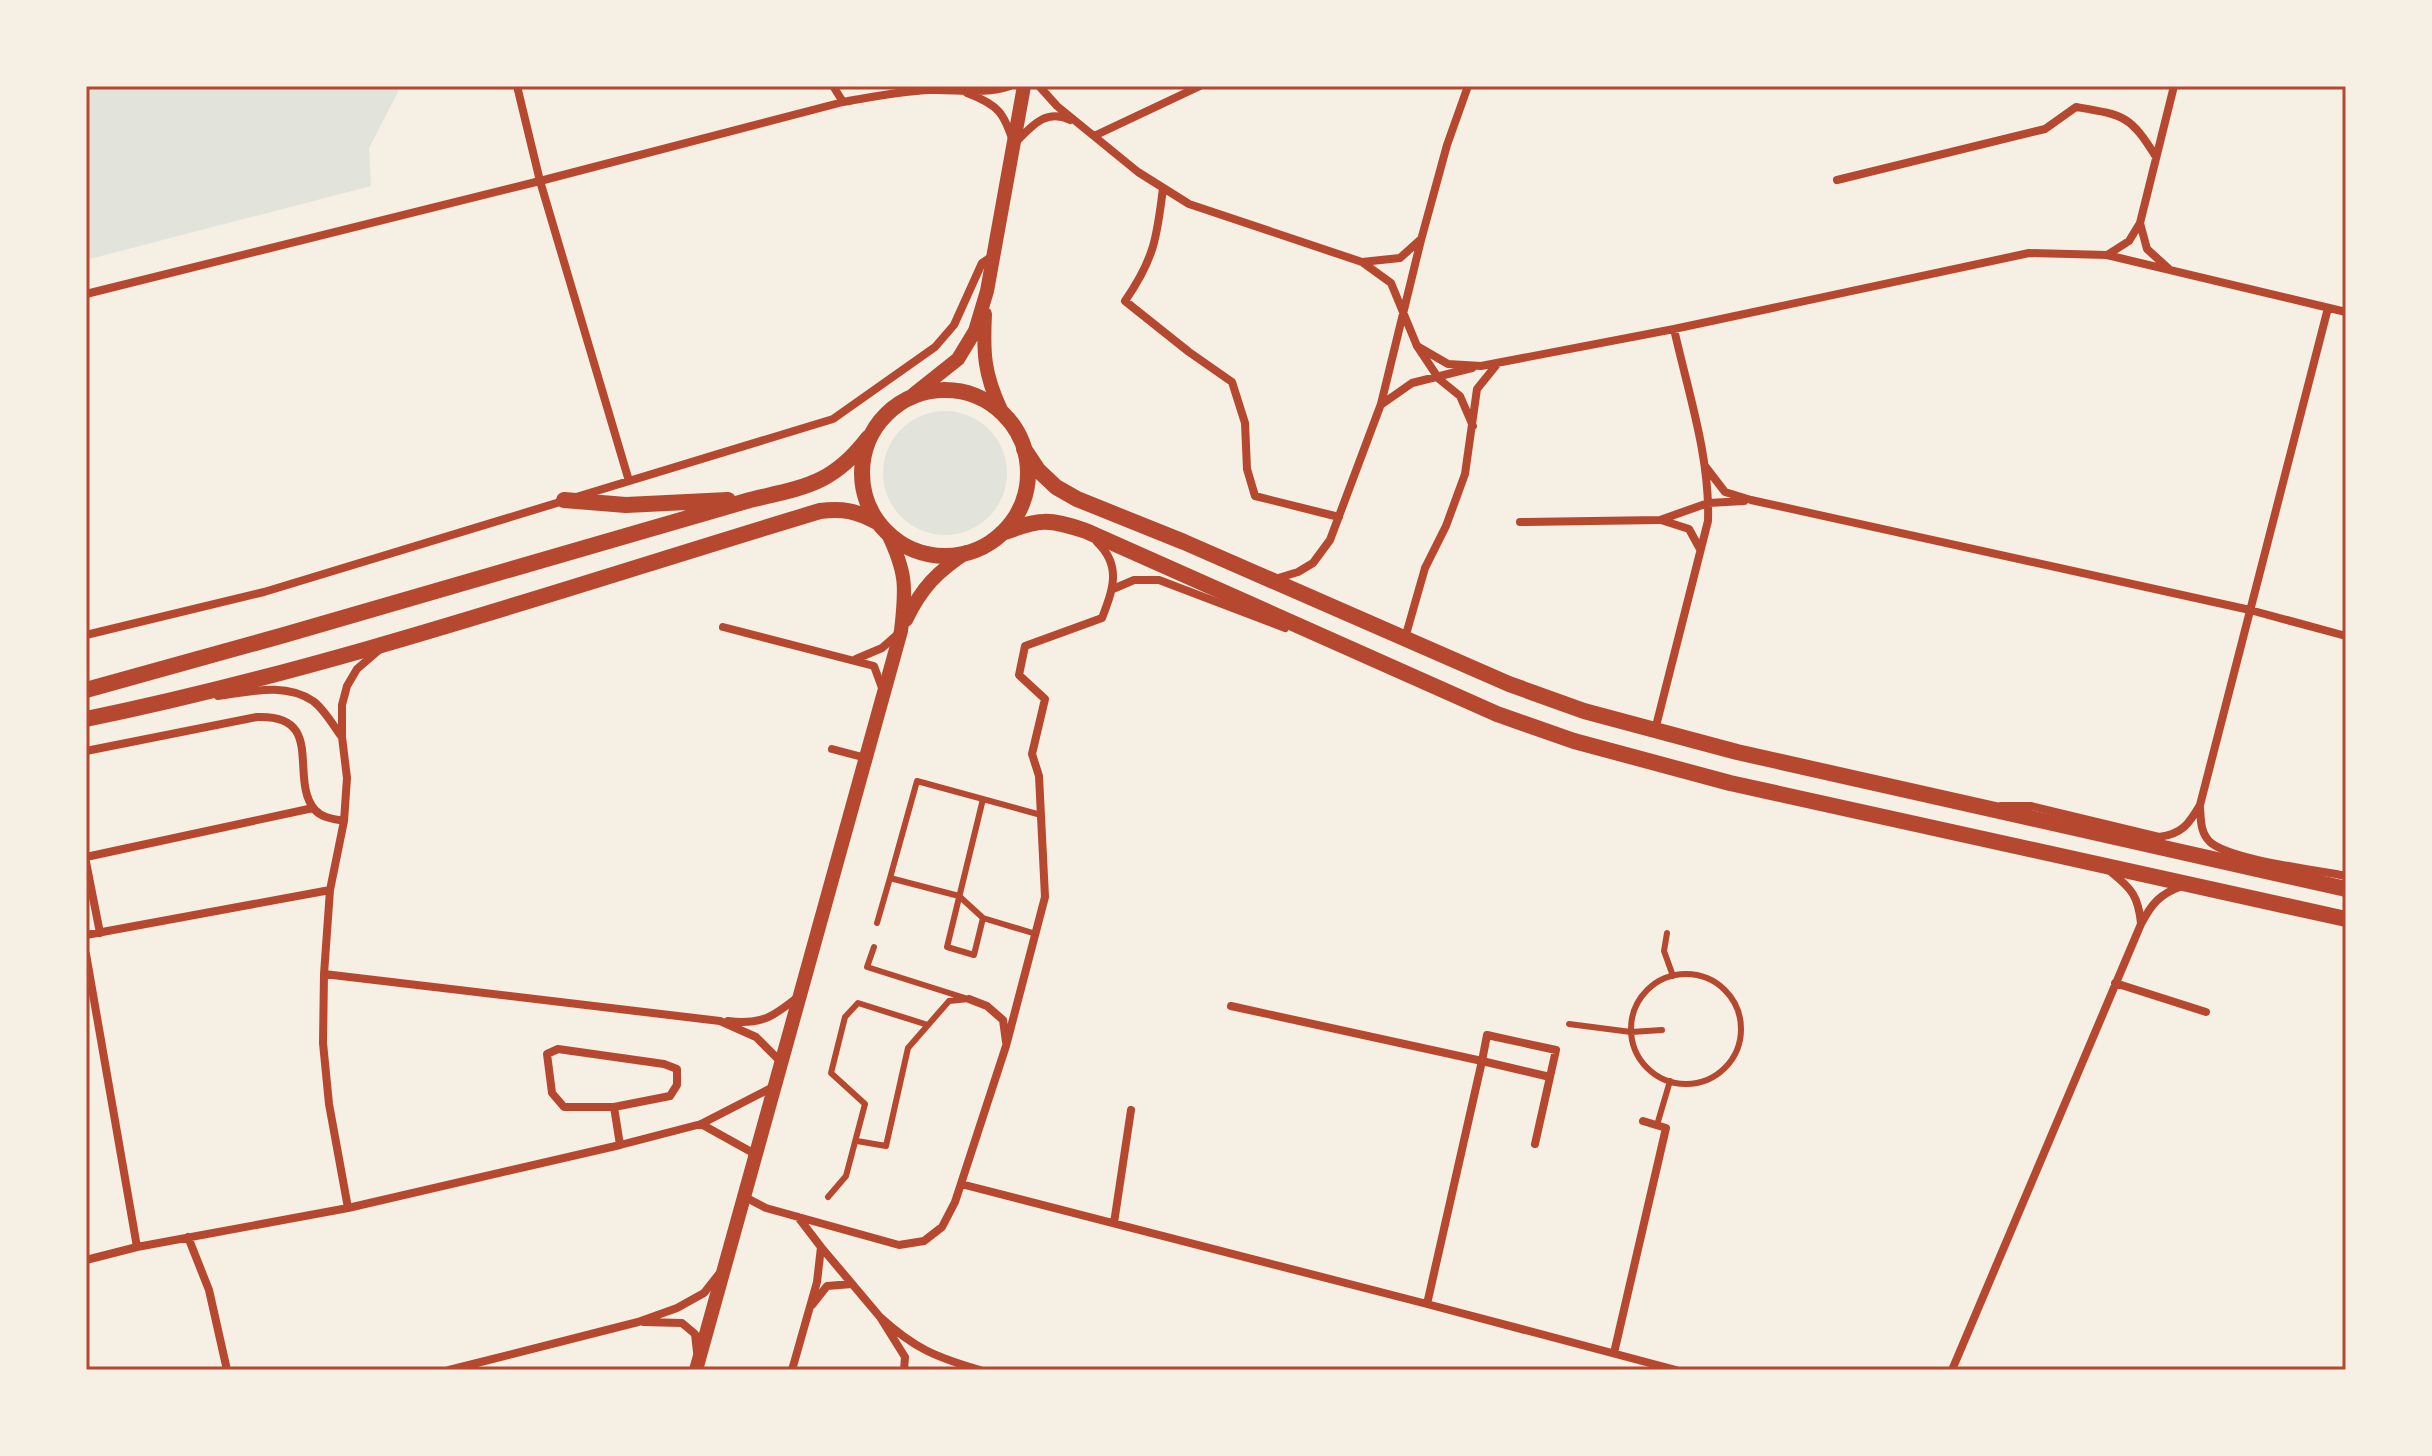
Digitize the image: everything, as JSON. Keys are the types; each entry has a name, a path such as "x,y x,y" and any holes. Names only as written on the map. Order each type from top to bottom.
{"main road":[{"path":"86,690 808,486 834,474 851,460 886,412 914,394 938,389 971,393 1001,410 1021,436 1029,468 1025,497 1013,521 1002,533"},
{"path":"868,438 860,470 865,498 882,527"},
{"path":"1024,449 1038,470 1056,487 1077,499 1509,684 1584,711 1655,732 2346,889"},
{"path":"564,500 626,505 750,500"},
{"path":"86,719 288,672 820,511 841,508 857,512 882,527 900,543 924,553 957,555 1035,521 1057,521 1086,531 1497,714 1574,741 1759,790 2346,919"}],"street":[{"path":"517,86 540,181 629,481"},
{"path":"833,86 843,102"},
{"path":"86,294 843,102 888,94 931,90 998,90 1010,86"},
{"path":"914,394 958,359 975,331 987,291 1024,86"},
{"path":"1039,86 1080,125 1138,172 1189,204 1362,262 1391,283 1417,346 1439,379 1460,396 1473,426"},
{"path":"1094,136 1200,86"},
{"path":"1271,580 1298,572 1313,563 1330,540 1381,404 1421,240 1447,145 1468,86"},
{"path":"2107,255 2129,241 2140,223 2174,86"},
{"path":"958,91 975,96 998,110 1006,118 1014,144"},
{"path":"1837,180 2045,129 2076,107 2120,114 2140,131 2156,157"},
{"path":"1014,144 1039,119 1048,115 1062,116 1080,125"},
{"path":"1163,188 1156,242 1143,275 1125,301 1232,382 1245,423 1247,469 1255,496 1339,517"},
{"path":"2140,223 2147,249 2170,270"},
{"path":"1362,262 1400,258 1421,240"},
{"path":"1381,404 1412,383 1439,379 1481,366 1674,329 2029,253 2107,255 2346,312"},
{"path":"86,635 264,592 833,419 935,347 954,325 982,263 994,255"},
{"path":"987,291 984,358 988,381 1001,410"},
{"path":"2328,308 2200,805 2201,829 2211,842 2230,852 2346,876"},
{"path":"1655,732 1708,521 1705,466 1674,329"},
{"path":"1417,346 1448,364 1481,366"},
{"path":"1404,638 1425,568 1446,526 1465,474 1477,389 1498,363"},
{"path":"1705,466 1725,492 1751,500 2250,610 2346,636"},
{"path":"1660,520 1708,503 1751,500"},
{"path":"1520,522 1660,520 1689,529 1700,549"},
{"path":"697,1365 901,631 905,591 901,560 882,527"},
{"path":"743,1196 766,1208 899,1245 924,1241 942,1227 961,1184 1006,1046 1045,897 1039,776 1032,754 1045,699 1019,675 1025,646 1102,618 1113,589 1113,563 1103,547 1086,531"},
{"path":"856,660 882,648 901,631 918,597 939,571 967,552"},
{"path":"1113,589 1134,580 1159,580 1404,673"},
{"path":"723,627 874,666 881,680 883,697"},
{"path":"348,1208 323,1043 330,890 344,821 347,778 342,705 347,686 357,669 394,640"},
{"path":"169,702 258,689 287,690 314,702 342,737"},
{"path":"86,751 273,716 288,723 299,734 313,808 324,817 344,821"},
{"path":"832,749 866,758"},
{"path":"1975,806 2031,806 2159,837 2176,835 2188,824 2200,805"},
{"path":"100,933 86,860 313,808"},
{"path":"2105,867 2127,884 2139,900 2141,924"},
{"path":"1952,1370 2141,924 2152,903 2166,892 2188,885"},
{"path":"86,935 330,890"},
{"path":"86,954 137,1247"},
{"path":"324,974 720,1021 761,1021 774,1016 801,994"},
{"path":"2115,983 2206,1012"},
{"path":"969,999 987,1006 1003,1020 1006,1046"},
{"path":"1231,1006 1550,1077"},
{"path":"720,1021 756,1037 782,1063"},
{"path":"1427,1304 1487,1035 1556,1050 1535,1144"},
{"path":"558,1049 664,1064 677,1069 677,1085 670,1096 614,1107 564,1107 552,1093 547,1054 558,1049"},
{"path":"86,1260 137,1247 348,1208 620,1145 701,1124 775,1086"},
{"path":"614,1107 620,1145"},
{"path":"1114,1223 1131,1110"},
{"path":"1614,1353 1666,1128 1643,1121"},
{"path":"701,1124 755,1154"},
{"path":"961,1184 1676,1370"},
{"path":"798,1217 880,1317 907,1341 928,1352 980,1370"},
{"path":"792,1370 817,1282 823,1233 831,1226"},
{"path":"188,1237 209,1290 227,1370"},
{"path":"449,1370 638,1322 677,1308 704,1293 725,1267"},
{"path":"809,1308 827,1286 852,1284"},
{"path":"880,1317 905,1357 904,1370"},
{"path":"638,1322 682,1323 695,1334 697,1365"}],"lane":[{"path":"877,923 917,781 1041,815"},
{"path":"983,799 947,947 974,955 983,918"},
{"path":"890,878 959,896 983,918 1036,934"},
{"path":"1667,933 1664,951 1673,976"},
{"path":"874,947 867,967 969,999"},
{"path":"1673,976 1707,977 1726,989 1737,1006 1742,1031 1739,1048 1719,1074 1702,1082 1682,1084 1661,1079 1647,1068 1635,1052 1631,1032 1633,1012 1643,994 1657,981 1673,976"},
{"path":"857,1141 886,1146 908,1048 949,1001 969,999"},
{"path":"828,1197 846,1176 865,1104 831,1073 845,1017 858,1003 928,1025"},
{"path":"1569,1024 1631,1032 1662,1030"},
{"path":"1657,1125 1670,1081"}],"shaded area":[{"path":"86,86 397,86 398,92 369,148 371,186 86,260"},
{"path":"945,411 969,416 989,429 1002,449 1007,473 1002,497 989,517 969,530 945,535 921,530 901,517 888,497 883,473 888,449 901,429 921,416"}]}
